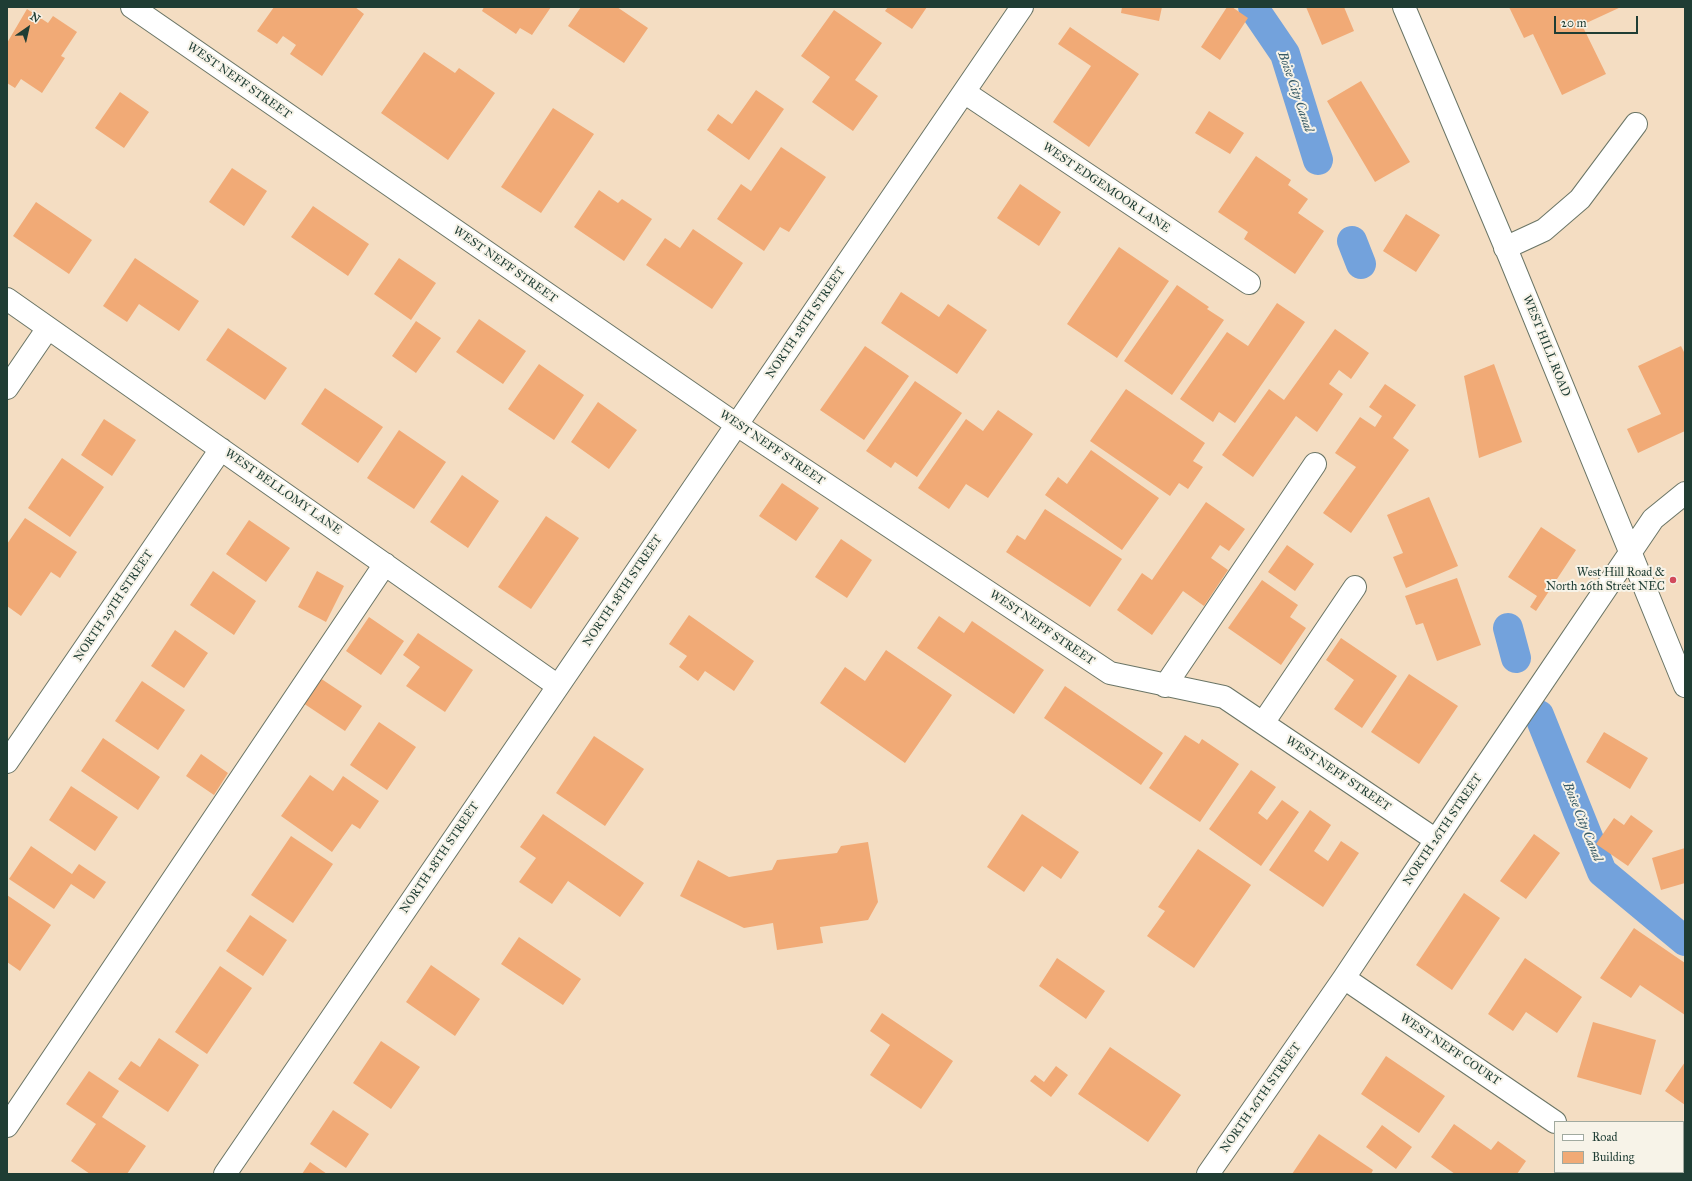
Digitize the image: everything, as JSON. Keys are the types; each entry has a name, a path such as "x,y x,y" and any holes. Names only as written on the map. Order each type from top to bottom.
{"street":[{"name":"WEST NEFF STREET","path":"132,7 737,424 1110,673 1165,686 1224,697 1436,840"},
{"name":"NORTH 28TH STREET","path":"225,1174 1022,7"},
{"name":"WEST HILL ROAD","path":"1404,7 1506,248 1685,686"},
{"name":"WEST EDGEMOOR LANE","path":"964,92 1249,283"},
{"path":"1506,248 1544,230 1580,199 1636,124"},
{"name":"WEST BELLOMY LANE","path":"7,299 558,686"},
{"path":"7,388 48,328"},
{"name":"NORTH 29TH STREET","path":"7,762 221,449"},
{"path":"1165,686 1315,464"},
{"name":"NORTH 26TH STREET","path":"1208,1174 1344,978 1653,519 1685,493"},
{"path":"7,1126 385,564"},
{"path":"1263,723 1355,587"},
{"name":"WEST NEFF COURT","path":"1344,978 1554,1121"}],"building":[{"path":"274,7 355,7 364,14 322,76 290,54 296,45 283,36 277,44 257,31"},
{"path":"484,7 551,7 532,35 520,28 516,34 482,11"},
{"path":"581,7 617,7 648,28 624,63 568,26"},
{"path":"888,7 927,7 912,29 885,11"},
{"path":"1122,7 1162,7 1159,21 1121,13"},
{"path":"1227,7 1232,7 1248,18 1220,60 1201,47"},
{"path":"1306,7 1344,7 1354,31 1322,45"},
{"path":"1509,7 1621,7 1582,25 1606,74 1562,95 1533,34 1524,38"},
{"path":"27,9 48,23 53,16 77,32 61,56 65,58 42,93 21,79 15,88 7,83 7,43"},
{"path":"834,10 882,43 855,80 878,96 853,131 812,102 830,77 801,56"},
{"path":"1070,27 1139,74 1089,147 1053,122 1091,66 1058,44"},
{"path":"424,52 455,73 459,68 495,93 448,160 381,113"},
{"path":"1361,81 1410,162 1375,182 1327,101"},
{"path":"756,90 784,109 749,160 707,130 718,114 732,124"},
{"path":"120,92 149,112 124,148 95,128"},
{"path":"553,108 594,134 541,213 501,187"},
{"path":"1209,111 1244,133 1230,154 1195,133"},
{"path":"781,147 826,177 789,232 780,227 764,251 717,219 741,184 751,191"},
{"path":"1256,156 1291,180 1288,185 1308,199 1298,213 1324,231 1295,274 1244,239 1248,232 1218,212"},
{"path":"232,168 267,191 244,226 209,202"},
{"path":"1020,184 1061,212 1039,246 997,218"},
{"path":"599,190 618,203 622,199 652,219 624,261 574,227"},
{"path":"36,202 92,240 69,274 13,236"},
{"path":"313,206 369,244 348,276 291,237"},
{"path":"1406,214 1440,235 1416,272 1383,251"},
{"path":"693,229 743,263 712,309 646,265 665,238 680,248"},
{"path":"1119,247 1169,281 1117,358 1067,324"},
{"path":"135,258 199,301 179,331 139,304 127,322 103,306"},
{"path":"399,258 436,283 411,320 374,294"},
{"path":"1177,285 1209,307 1207,309 1224,320 1172,395 1124,361"},
{"path":"901,292 939,317 948,304 987,330 957,374 881,323"},
{"path":"1277,303 1305,322 1235,423 1219,412 1213,422 1180,399 1227,332 1248,346"},
{"path":"479,319 526,351 503,384 456,352"},
{"path":"416,321 441,338 416,373 392,356"},
{"path":"228,328 287,368 265,400 206,360"},
{"path":"1335,329 1369,353 1351,379 1339,370 1329,384 1343,394 1317,432 1296,416 1253,477 1222,455 1269,389 1284,400"},
{"path":"865,346 909,376 864,440 820,410"},
{"path":"1681,346 1685,354 1685,431 1638,453 1627,429 1661,414 1638,366"},
{"path":"539,364 584,395 554,440 508,409"},
{"path":"1494,364 1522,442 1479,458 1464,376"},
{"path":"915,381 962,413 917,477 895,462 891,468 866,451"},
{"path":"1385,384 1416,405 1393,438 1409,450 1351,533 1323,513 1356,467 1335,453 1360,417 1375,427 1382,416 1369,407"},
{"path":"325,388 383,427 358,463 301,424"},
{"path":"1126,389 1205,443 1193,461 1203,467 1188,489 1179,483 1170,496 1090,441"},
{"path":"598,402 637,430 609,469 571,442"},
{"path":"998,410 1033,434 988,498 966,484 949,509 918,488 966,419 983,431"},
{"path":"104,419 136,440 112,476 81,455"},
{"path":"399,430 446,462 414,509 367,478"},
{"path":"1091,450 1159,498 1122,550 1045,495 1058,477 1067,484"},
{"path":"62,458 104,487 70,537 28,508"},
{"path":"462,475 499,501 468,548 430,522"},
{"path":"782,483 819,508 796,541 759,516"},
{"path":"1429,497 1458,566 1406,588 1393,557 1403,553 1387,515"},
{"path":"1206,502 1245,529 1229,551 1220,545 1211,558 1228,570 1204,606 1183,591 1152,635 1117,610 1142,573 1152,580"},
{"path":"1045,509 1122,559 1090,607 1006,552 1017,535 1025,540"},
{"path":"546,516 579,538 531,609 498,587"},
{"path":"25,518 77,552 60,578 51,572 21,616 7,606 7,544"},
{"path":"249,520 290,548 266,582 226,554"},
{"path":"1541,527 1576,550 1536,611 1530,607 1537,596 1508,577"},
{"path":"841,539 872,560 847,598 815,577"},
{"path":"1287,545 1314,564 1295,591 1268,572"},
{"path":"213,571 256,601 234,635 190,605"},
{"path":"317,571 344,586 326,622 298,607"},
{"path":"1457,578 1481,645 1437,661 1423,623 1416,625 1405,596"},
{"path":"1262,580 1298,605 1290,617 1306,628 1281,665 1228,628"},
{"path":"689,615 754,661 734,691 705,671 698,681 679,667 687,656 669,644"},
{"path":"939,616 964,633 972,621 1044,670 1014,714 917,648"},
{"path":"369,617 404,641 381,675 346,651"},
{"path":"175,630 208,653 184,688 151,666"},
{"path":"418,633 473,670 445,712 406,686 420,667 403,655"},
{"path":"1341,638 1397,676 1362,728 1334,709 1354,680 1326,660"},
{"path":"886,650 952,695 905,763 820,703 845,667 865,681"},
{"path":"1409,674 1458,706 1419,764 1371,732"},
{"path":"317,676 362,706 345,731 300,701"},
{"path":"142,681 185,710 158,750 115,721"},
{"path":"1065,686 1163,753 1141,785 1044,718"},
{"path":"379,722 416,747 387,790 350,765"},
{"path":"1604,732 1648,758 1630,789 1586,762"},
{"path":"1185,735 1199,744 1202,739 1239,764 1200,822 1149,788"},
{"path":"594,736 644,769 605,826 556,793"},
{"path":"103,738 160,777 138,810 81,771"},
{"path":"201,754 228,773 214,795 186,776"},
{"path":"1251,770 1276,787 1258,813 1267,820 1282,800 1299,812 1261,866 1209,829"},
{"path":"310,775 333,791 343,776 379,801 360,829 352,824 332,852 281,816"},
{"path":"71,786 118,817 95,851 49,820"},
{"path":"1310,810 1331,825 1314,851 1328,861 1341,841 1359,853 1323,907 1269,870"},
{"path":"543,814 644,883 620,917 568,881 552,904 519,882 536,858 520,847"},
{"path":"1022,814 1079,852 1061,879 1042,866 1024,892 987,867"},
{"path":"1631,815 1653,831 1628,866 1596,844 1614,818 1624,825"},
{"path":"1534,834 1560,853 1526,899 1500,881"},
{"path":"291,836 333,864 293,923 251,895"},
{"path":"868,842 878,902 868,920 820,927 823,943 777,950 773,923 744,928 680,896 698,860 729,877 772,870 777,860 837,853 841,846"},
{"path":"31,846 72,874 79,864 106,882 94,899 71,884 54,909 9,879"},
{"path":"1685,848 1685,883 1661,890 1652,858"},
{"path":"1198,849 1251,885 1194,968 1147,936 1165,911 1158,907"},
{"path":"1464,893 1500,918 1452,990 1416,965"},
{"path":"7,895 51,925 20,971 7,962"},
{"path":"250,915 287,940 263,976 226,951"},
{"path":"1634,928 1685,963 1685,1015 1640,985 1631,998 1600,978"},
{"path":"519,937 581,979 563,1005 501,964"},
{"path":"1057,958 1105,991 1086,1019 1039,986"},
{"path":"1525,958 1582,997 1557,1033 1526,1012 1513,1031 1488,1014"},
{"path":"431,965 480,999 455,1036 406,1002"},
{"path":"220,966 252,988 207,1054 175,1032"},
{"path":"882,1013 953,1061 921,1109 870,1075 890,1045 870,1031"},
{"path":"1593,1022 1656,1040 1641,1095 1577,1077"},
{"path":"159,1038 199,1065 168,1112 118,1079 131,1061 140,1067"},
{"path":"381,1041 420,1067 391,1109 353,1083"},
{"path":"1110,1047 1181,1095 1148,1142 1078,1094"},
{"path":"1386,1056 1445,1096 1419,1133 1361,1094"},
{"path":"1685,1062 1685,1105 1665,1091"},
{"path":"1056,1066 1068,1075 1051,1097 1030,1081 1035,1075 1044,1082"},
{"path":"89,1071 119,1091 102,1117 146,1146 127,1174 90,1174 71,1161 96,1124 66,1104"},
{"path":"333,1110 369,1134 346,1168 310,1144"},
{"path":"1454,1124 1491,1150 1498,1141 1526,1161 1517,1174 1455,1174 1431,1157"},
{"path":"1382,1125 1412,1147 1396,1169 1366,1147"},
{"path":"1319,1134 1373,1170 1371,1174 1292,1174"},
{"path":"310,1162 327,1174 302,1174"}],"waterway":[{"name":"Boise City Canal","path":"1253,7 1285,54 1318,160"},
{"name":"Boise City Canal","path":"1352,241 1361,264"},
{"name":"Boise City Canal","path":"1508,628 1516,658"},
{"name":"Boise City Canal","path":"1539,715 1602,872 1685,941"}],"place":[{"name":"West Hill Road & North 26th Street NEC","path":"1673,580"}]}
